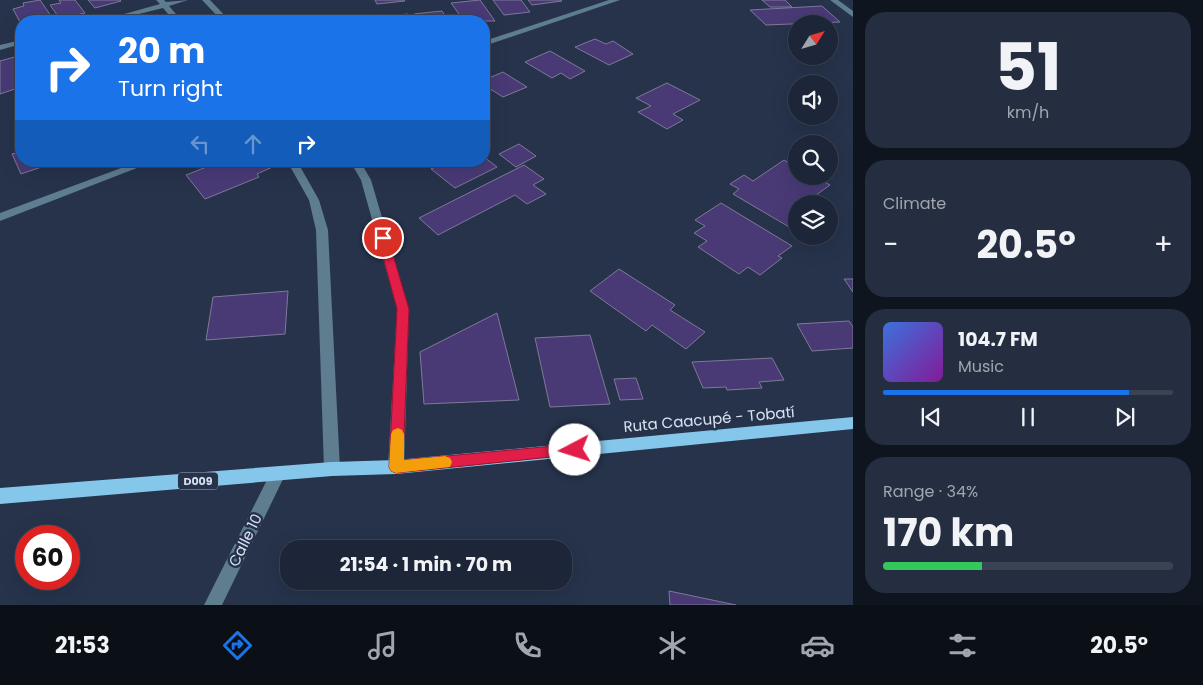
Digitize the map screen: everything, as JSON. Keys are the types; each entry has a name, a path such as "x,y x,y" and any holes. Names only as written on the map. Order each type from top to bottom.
{"main road":[{"name":"Ruta Caacupé - Tobatí","path":"0,496 277,475 332,469 396,467 853,423"}],"street":[{"path":"123,15 162,3 184,0"},
{"path":"206,0 220,15"},
{"path":"490,42 616,0"},
{"path":"834,0 853,15"},
{"path":"162,3 173,15"},
{"path":"0,48 15,44"},
{"path":"0,216 134,167"},
{"path":"295,167 314,200 322,230 332,469"},
{"path":"358,167 366,180 403,309 396,467"},
{"name":"Calle 10","path":"213,605 277,475"}],"building":[{"path":"40,0 50,15 16,15 13,9 24,6 23,3"},
{"path":"59,0 75,0 85,13 57,15 50,5 61,3"},
{"path":"88,0 120,0 121,1 95,8"},
{"path":"375,0 404,0 405,1 377,4"},
{"path":"480,0 495,21 490,21 490,15 460,15 451,3"},
{"path":"493,0 521,0 530,12 504,15"},
{"path":"528,0 561,0 562,1 532,5"},
{"path":"762,0 785,0 792,7 770,7"},
{"path":"822,6 832,15 788,15 788,24 766,25 750,10"},
{"path":"442,11 444,15 415,15"},
{"path":"595,39 606,44 613,41 633,54 609,65 575,47"},
{"path":"550,51 585,71 570,79 561,73 552,78 525,62"},
{"path":"15,57 15,89 0,94 0,61"},
{"path":"503,72 527,87 503,97 490,89 490,77"},
{"path":"667,83 700,100 673,114 683,120 667,129 638,112 651,106 636,98"},
{"path":"519,144 536,156 516,167 499,154"},
{"path":"784,160 788,162 788,185 830,185 816,195 788,195 788,226 733,194 739,189 730,184 744,175 753,181"},
{"path":"490,162 497,167 455,188 431,169 435,167 490,167"},
{"path":"524,165 544,179 533,185 546,194 527,204 515,195 438,235 419,218"},
{"path":"18,167 41,167 21,174"},
{"path":"207,167 273,167 257,174 259,177 205,199 186,175"},
{"path":"721,203 792,246 778,256 782,258 760,275 748,267 739,274 698,247 707,241 694,233 705,226 695,220"},
{"path":"619,269 675,305 670,310 705,332 686,349 652,325 646,331 590,291"},
{"path":"844,279 853,279 853,292"},
{"path":"288,291 285,334 206,340 213,297"},
{"path":"497,313 519,400 424,404 420,352"},
{"path":"849,321 853,327 853,348 812,351 797,324"},
{"path":"590,335 610,404 550,407 535,338"},
{"path":"772,358 784,380 759,382 762,388 727,390 726,387 703,388 692,362"},
{"path":"636,378 643,399 620,400 614,379"},
{"path":"669,591 736,605 670,605"}],"slow traffic":[{"path":"398,434 396,467 445,462"}],"route":[{"path":"383,238 403,309 396,467 575,450"}]}
